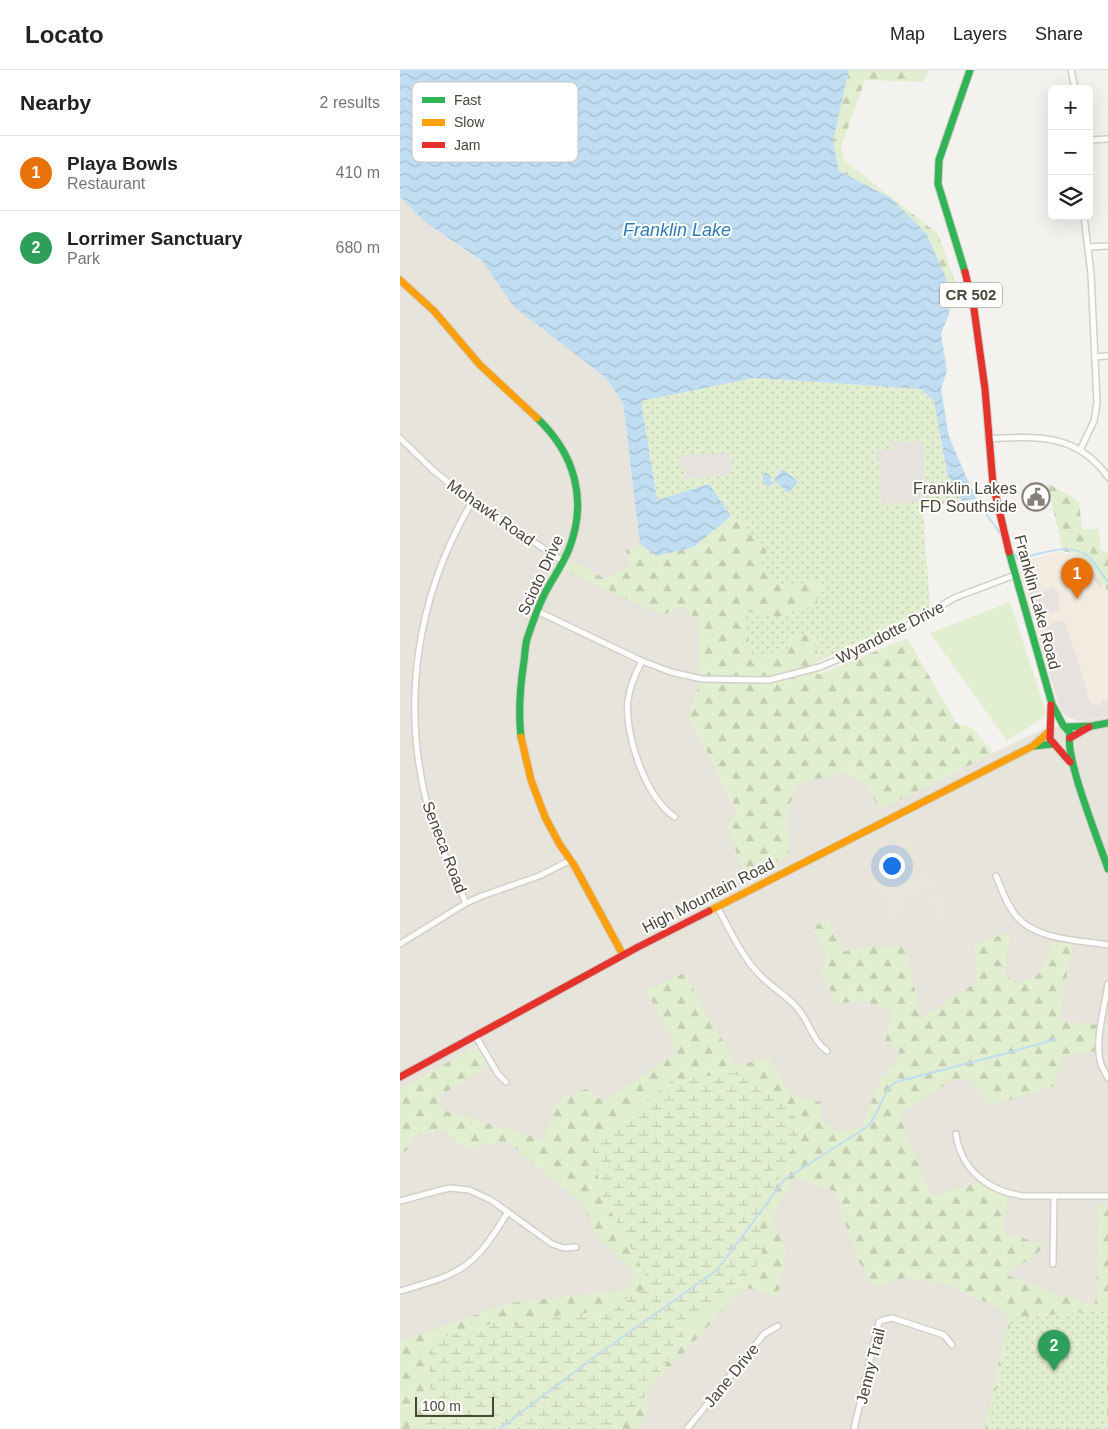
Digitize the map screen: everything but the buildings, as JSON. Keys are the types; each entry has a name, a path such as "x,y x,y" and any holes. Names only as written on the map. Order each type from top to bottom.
{"main road":[{"name":"Franklin Lake Road","path":"970,70 939,160 938,173 941,197 964,266 974,309 985,389 993,484 1015,575 1052,704 1064,726"},
{"name":"Scioto Drive","path":"400,280 434,311 480,365 549,429 562,447 574,474 578,504 574,536 537,611 527,640 521,675 519,710 522,746 537,798 560,845 571,860 623,955"},
{"name":"Franklin Lake Road","path":"1050,730 1052,704"},
{"path":"1050,730 1056,725 1092,726 1108,723"},
{"name":"CR 502","path":"1064,726 1070,733 1072,763 1108,869"},
{"path":"1056,745 1064,745 1069,739 1092,726"},
{"name":"CR 502","path":"1050,730 1050,739 1072,763"},
{"name":"High Mountain Road","path":"400,1076 623,955 1033,746 1050,730"},
{"name":"High Mountain Road","path":"1033,746 1056,745"}],"street":[{"path":"1071,70 1074,85"},
{"path":"1093,140 1108,139"},
{"path":"1080,450 1091,430 1096,412 1089,248 1085,220"},
{"path":"1089,248 1108,246"},
{"path":"1095,357 1108,356"},
{"name":"Mohawk Road","path":"400,438 433,470 472,502 563,561"},
{"path":"988,439 1041,438 1067,444 1080,450 1095,461 1108,477"},
{"name":"Seneca Road","path":"466,903 442,850 424,794 417,755 414,695 418,649 431,591 454,536 472,502"},
{"name":"Wyandotte Drive","path":"537,611 671,672 702,679 769,680 820,667 851,654 894,634 954,598 1015,575"},
{"path":"642,660 632,680 628,700 628,724 639,762 658,800 675,817"},
{"path":"400,944 466,903 540,876 571,860"},
{"path":"996,876 1011,910 1030,928 1047,935 1108,945"},
{"path":"717,906 752,966 767,982 794,1004 806,1020 816,1040 827,1051"},
{"path":"1108,984 1099,1054 1100,1062 1108,1078"},
{"path":"475,1035 498,1074 506,1082"},
{"path":"956,1134 959,1150 967,1164 988,1185 1014,1195 1108,1196"},
{"path":"400,1201 441,1190 459,1189 478,1193 552,1244 564,1248 576,1247"},
{"path":"1053,1264 1054,1196"},
{"path":"400,1292 447,1276 466,1266 482,1250 508,1212"},
{"name":"Jenny Trail","path":"854,1428 877,1326 883,1320 892,1318 944,1335 952,1345"},
{"name":"Jane Drive","path":"687,1429 764,1334 778,1326"},
{"path":"854,1428 861,1429"}],"shaded area":[{"path":"400,197 425,222 482,261 514,307 606,378 623,403 640,544 626,550 631,568 606,579 562,556 556,566 683,606 700,622 701,678 689,716 738,814 742,868 750,875 789,855 786,815 797,784 846,772 865,783 880,808 1043,729 1108,716 1108,1429 400,1429"},
{"path":"923,441 927,501 882,505 877,451 891,449 892,442"},
{"path":"730,453 731,467 728,476 683,479 687,470 681,469 682,466 679,466 679,455"},
{"path":"1061,552 1076,555 1086,560 1108,592 1108,717 1078,721 1064,715 1059,708 1036,632 1018,563"},
{"path":"1076,555 1081,557 1090,566 1103,584 1099,587 1088,572 1065,578 1065,568 1075,565"},
{"path":"1037,571 1041,589 1037,590 1039,592 1053,588 1060,594 1058,595 1060,610 1039,616 1038,612 1033,613 1025,582 1029,581 1033,572"},
{"path":"1063,620 1075,651 1090,703 1102,706 1102,701 1108,700 1108,716 1078,721 1065,715 1060,708 1037,632 1040,631 1039,627"},
{"path":"907,837 916,838 913,846 918,848 917,853 923,855 920,864 914,861 894,872 900,884 931,869 953,915 938,922 926,898 931,895 928,890 908,901 912,909 887,922 880,908 889,904 885,897 877,901 865,876 879,869 875,860 905,844"}],"green space":[{"path":"849,70 929,70 923,82 865,80 841,147 844,160 938,234 954,279 957,294 949,314 947,280 891,198 839,171 833,141"},
{"path":"754,378 921,389 934,401 947,473 962,501 923,507 930,607 818,662 817,633 787,638 788,651 751,656 744,611 781,618 796,609 816,606 821,585 816,575 812,574 812,580 804,584 790,586 778,581 760,567 767,550 748,532 745,523 731,516 709,484 657,500 641,401"},
{"path":"1047,483 1079,501 1082,529 1099,529 1100,549 1108,553 1108,591 1095,570 1085,560 1072,553 1063,551"},
{"path":"731,516 745,523 748,532 768,550 811,574 816,574 821,585 817,606 796,609 781,618 788,650 787,638 817,633 818,675 907,638 957,724 972,728 994,753 880,809 865,783 846,772 797,784 786,815 789,855 751,875 742,868 727,825 738,813 689,716 701,678 699,622 683,606 663,615 556,566 562,556 606,579 631,568 626,550 640,544 657,556 694,547"},
{"path":"1010,602 1047,715 1007,741 930,633"},
{"path":"828,920 843,952 862,947 905,946 921,1018 977,982 974,944 1011,932 1005,974 1017,985 1040,973 1056,935 1073,939 1059,1021 1108,1026 1108,1030 1098,1030 1096,1051 1063,1056 1054,1086 993,1105 969,1080 953,1079 899,1115 932,1197 983,1181 1002,1194 1008,1195 1003,1232 1047,1246 1006,1275 1095,1307 1099,1204 1108,1204 1108,1421 1106,1429 985,1429 1008,1319 997,1307 940,1282 903,1278 875,1286 858,1260 834,1191 794,1178 771,1218 786,1251 778,1296 744,1287 651,1388 694,1319 762,1262 760,1223 802,1126 602,1195 652,1285 603,1312 541,1318 517,1326 499,1322 429,1354 431,1404 421,1429 400,1429 400,1341 510,1303 627,1290 635,1274 596,1235 584,1205 508,1142 463,1147 442,1129 414,1137 406,1151 400,1152 400,1089 480,1044 491,1065 439,1096 442,1110 543,1140 556,1101 586,1089 603,1102 678,1052 647,991 684,973 737,1066 769,1057 791,1096 821,1102 819,1119 839,1132 862,1127 881,1077 896,1065 899,1051 885,1043 892,1012 866,1001 838,1003 819,971 827,958 812,927"},
{"path":"732,1073 773,1089 802,1126 760,1223 762,1262 694,1319 642,1401 609,1429 421,1429 431,1404 429,1354 439,1338 499,1322 517,1326 541,1318 603,1312 651,1285 602,1195 591,1144 671,1081"},
{"path":"1108,1310 1107,1429 987,1429 1012,1318"},
{"path":"642,1401 648,1405 640,1429 609,1429"}],"water":[{"name":"Franklin Lake","path":"400,70 849,70 833,141 839,171 891,198 926,233 947,280 949,314 941,334 947,371 941,389 949,437 976,499 962,501 947,473 934,401 921,389 754,378 641,401 657,500 709,484 731,516 694,547 657,556 640,544 623,403 606,378 514,307 482,261 425,222 400,197"},
{"path":"783,469 798,482 788,493 776,482 769,486 764,485 763,475 766,472 771,477 771,482 773,483 774,479"}],"waterway":[{"path":"976,499 1003,538"},
{"path":"1013,552 1018,559 1055,550 1064,549 1081,552 1092,560 1108,582"},
{"path":"499,1429 593,1358 717,1270 785,1179 867,1127 872,1122 887,1091 896,1082 1056,1039"}],"traffic: fast":[{"path":"965,272 938,184 939,160 970,70"},
{"path":"521,737 520,699 525,647 542,598 569,549 575,531 577,513 577,496 569,462 561,447 537,418"},
{"path":"1009,552 1052,704 1063,725 1070,733 1072,760 1077,779 1108,869"},
{"path":"1066,727 1108,723"},
{"path":"1034,746 1054,744"}],"traffic: slow":[{"path":"400,280 434,311 480,365 537,418"},
{"path":"709,911 1033,746 1049,732"},
{"path":"521,737 531,780 545,817 560,845 574,865 623,955"}],"traffic: jam":[{"path":"965,272 974,309 985,389 993,484 1009,552"},
{"path":"1051,705 1050,739 1070,762"},
{"path":"1070,738 1089,727"},
{"path":"400,1077 638,947 709,911"}],"place":[{"name":"Franklin Lakes FD Southside","path":"1036,497"},
{"name":"Playa Bowls","path":"1077,599"},
{"name":"Lorrimer Sanctuary","path":"1054,1371"}]}
